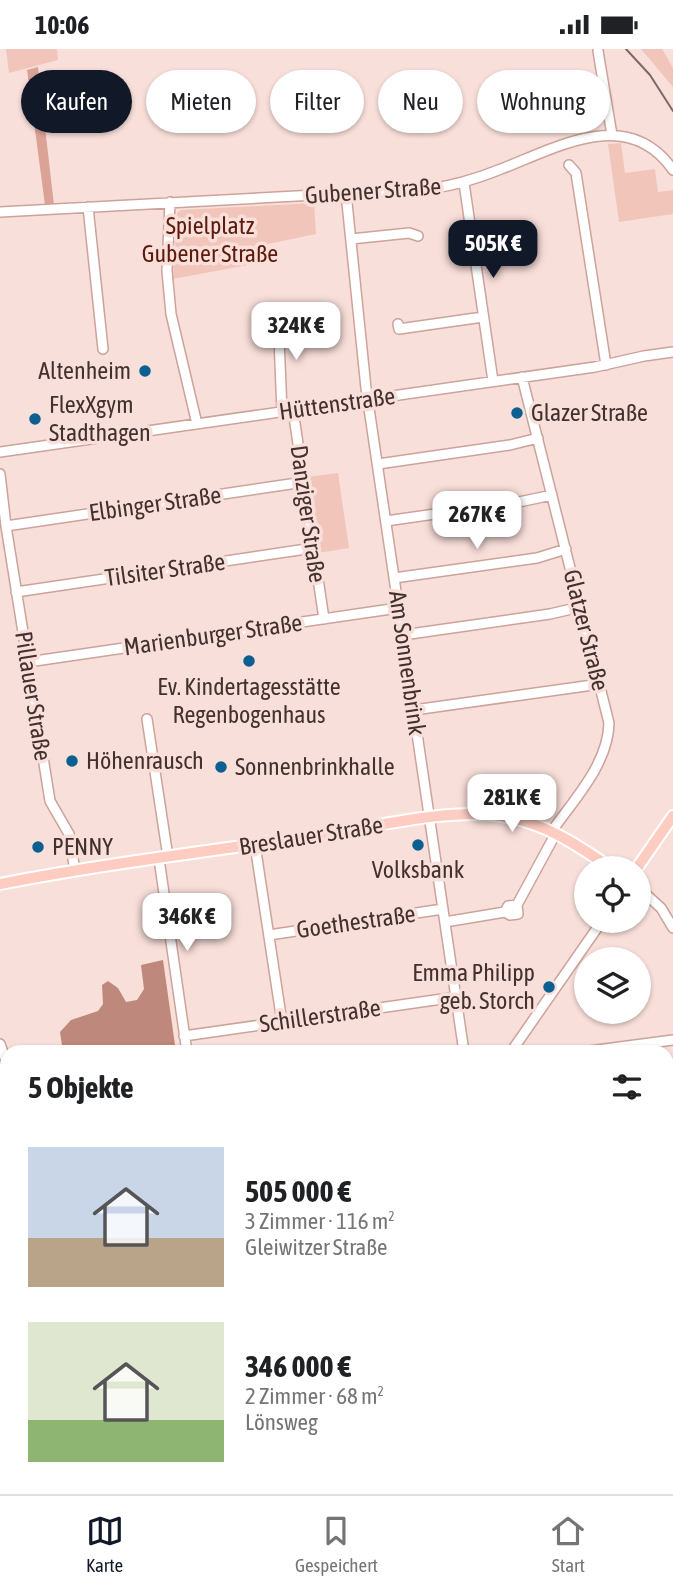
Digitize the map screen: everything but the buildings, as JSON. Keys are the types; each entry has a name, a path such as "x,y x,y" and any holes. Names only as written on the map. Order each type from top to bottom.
{"main road":[{"name":"Breslauer Straße","path":"0,884 429,818 472,814 517,819 554,832 592,856"},
{"path":"645,856 673,816"}],"street":[{"path":"598,51 612,135 649,147 673,170"},
{"name":"Gubener Straße","path":"0,212 428,189 464,183 573,141 591,136 612,135"},
{"path":"569,165 576,173 606,365"},
{"path":"464,183 493,381"},
{"name":"Am Sonnenbrink","path":"346,193 368,399 463,1045"},
{"path":"170,202 167,271 171,314 197,424"},
{"path":"88,207 103,349"},
{"path":"351,239 409,233 418,236"},
{"path":"278,314 282,412"},
{"path":"398,324 399,329 483,317"},
{"name":"Hüttenstraße","path":"0,452 606,365 673,352"},
{"name":"Glatzer Straße","path":"445,922 505,912 508,906 517,905 554,832 598,765 606,747 609,723 522,377"},
{"name":"Danziger Straße","path":"293,410 324,619"},
{"path":"378,464 510,445 538,438"},
{"name":"Pillauer Straße","path":"0,474 50,801 69,834 75,871"},
{"name":"Elbinger Straße","path":"6,526 304,482"},
{"path":"386,521 552,495"},
{"name":"Tilsiter Straße","path":"16,592 313,548"},
{"path":"394,578 537,558 566,549"},
{"path":"403,635 550,614 580,607"},
{"name":"Marienburger Straße","path":"28,662 398,608"},
{"path":"414,710 600,684"},
{"path":"147,719 186,1045"},
{"path":"255,845 282,1022"},
{"path":"651,899 661,908 673,927"},
{"name":"Goethestraße","path":"269,935 443,909"},
{"path":"518,1045 593,933"},
{"name":"Schillerstraße","path":"184,1036 456,997"},
{"path":"635,1045 673,1040"}],"green space":[{"path":"6,49 57,49 58,60 9,73"},
{"path":"641,49 662,49 673,68 673,87"},
{"path":"621,143 625,173 655,169 658,192 673,190 673,214 619,222 608,144"},
{"name":"Spielplatz Gubener Straße","path":"314,203 316,234 268,244 270,261 173,279 177,213 181,210"},
{"path":"338,473 349,548 318,553 307,477"}],"shaded area":[{"path":"35,133 46,133 54,205 45,205"},
{"path":"163,960 175,1045 62,1045 60,1032 71,1020 98,1011 103,1004 102,985 108,981 118,988 126,1002 137,1000 144,989 141,965"}],"railway":[{"path":"626,49 650,75 673,111"}],"place":[{"name":"Altenheim","path":"145,371"},
{"name":"Glazer Straße","path":"517,413"},
{"name":"FlexXgym Stadthagen","path":"35,419"},
{"name":"Ev. Kindertagesstätte Regenbogenhaus","path":"249,661"},
{"name":"Höhenrausch","path":"72,761"},
{"name":"Sonnenbrinkhalle","path":"221,767"},
{"name":"Volksbank","path":"418,845"},
{"name":"PENNY","path":"38,847"},
{"name":"Emma Philipp geb. Storch","path":"549,987"}]}
